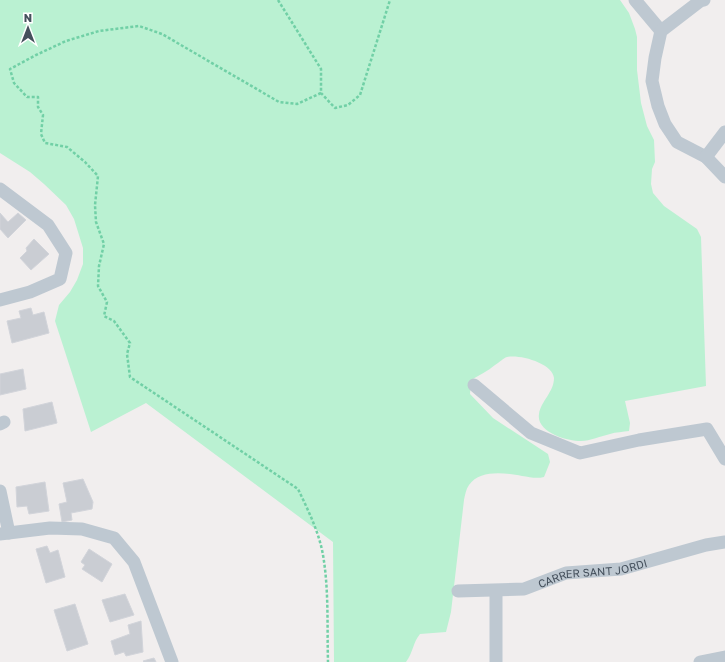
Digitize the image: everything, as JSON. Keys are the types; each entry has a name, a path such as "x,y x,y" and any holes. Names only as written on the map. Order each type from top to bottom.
{"street":[{"path":"635,0 661,31"},
{"path":"704,0 700,1 661,31 652,80 658,106 665,124 677,142 706,157 725,177"},
{"path":"706,157 725,132"},
{"path":"0,189 48,225 66,253 60,279 30,292 0,300"},
{"path":"474,385 531,433 580,453 639,440 707,429 725,459"},
{"path":"0,491 5,534 50,528 82,529 114,538 134,562 172,661"},
{"name":"CARRER SANT JORDI","path":"458,591 524,589 566,573 621,569 706,545 725,542"},
{"path":"496,591 496,662"},
{"path":"700,662 725,656"}],"path":[{"path":"278,0 322,68 321,93 335,108 348,106 360,95 390,0"},
{"path":"321,93 297,104 280,102 162,34 139,26 99,31 66,41 10,69 14,83 27,97 38,97 38,107 43,115 41,134 45,143 67,147 85,162 98,176 95,205 96,222 104,244 98,286 107,302 104,316 114,321 130,343 127,354 130,377 298,489 312,519 323,554 327,589 328,662"}],"green space":[{"path":"0,0 620,0 629,13 637,37 637,70 641,103 647,126 654,140 655,162 652,169 651,184 653,193 664,206 697,229 701,237 706,386 625,401 630,423 629,431 584,441 575,441 561,437 547,430 542,426 539,420 540,409 552,388 554,378 548,368 542,364 527,358 512,356 507,357 471,380 470,394 493,418 548,454 550,462 544,477 536,478 501,473 486,474 474,480 468,487 464,500 451,612 446,632 420,634 406,662 334,662 333,542 146,403 91,432 55,321 59,305 70,292 77,280 83,264 83,248 74,219 66,205 44,184 30,172 0,153"}],"building":[{"path":"0,213 8,222 18,213 26,220 8,238 0,229"},
{"path":"34,239 49,254 31,270 20,258 27,251 26,248"},
{"path":"31,308 33,315 44,312 49,333 12,343 7,321 21,318 19,311"},
{"path":"23,369 26,389 0,395 0,374"},
{"path":"52,402 57,423 25,431 23,409"},
{"path":"83,479 93,502 92,509 71,513 72,520 62,522 59,504 67,502 63,483"},
{"path":"45,482 49,511 29,514 27,506 17,507 16,487"},
{"path":"47,546 50,553 58,550 65,577 46,583 36,549"},
{"path":"89,549 112,564 102,582 82,569 85,565 81,562"},
{"path":"125,594 134,615 110,622 102,600"},
{"path":"75,604 88,644 67,651 54,610"},
{"path":"141,621 143,652 126,656 124,652 115,655 111,641 130,634 128,625"},
{"path":"154,658 156,662 143,661"}]}
